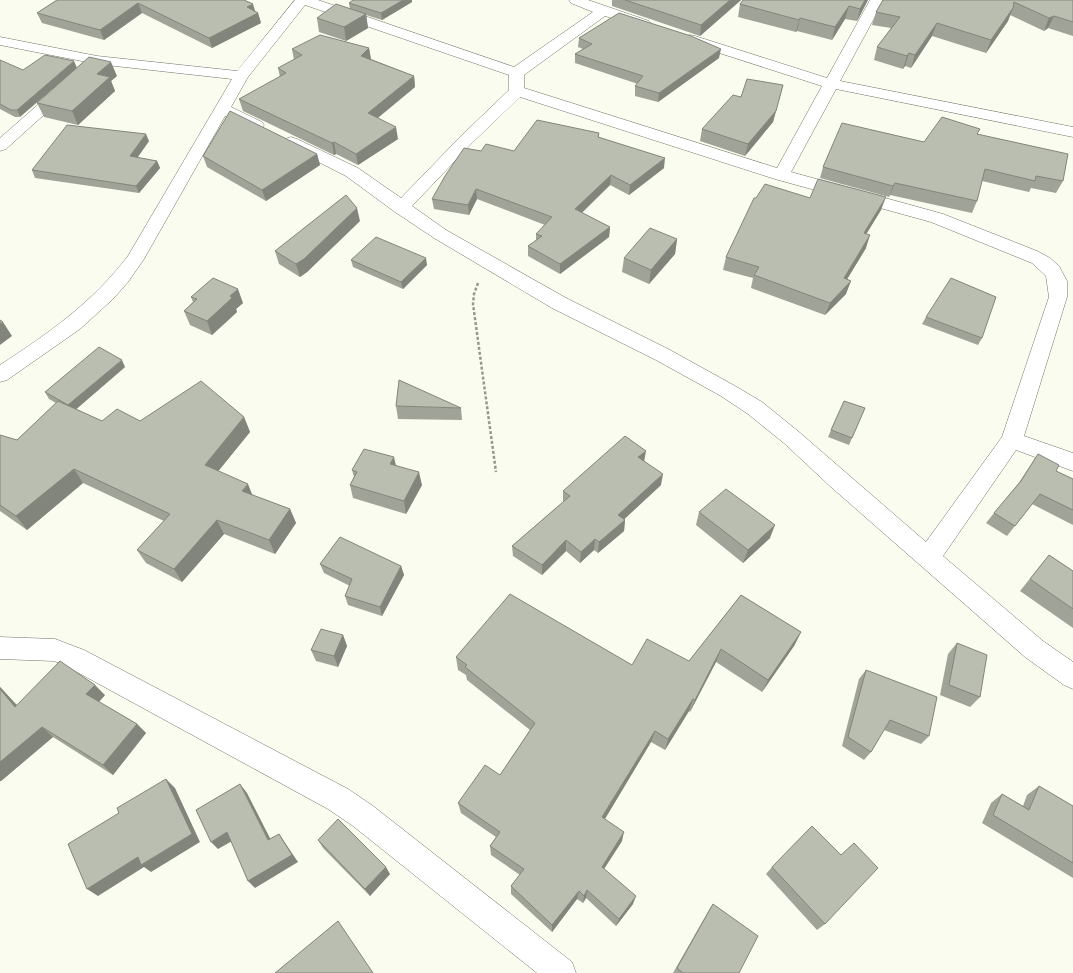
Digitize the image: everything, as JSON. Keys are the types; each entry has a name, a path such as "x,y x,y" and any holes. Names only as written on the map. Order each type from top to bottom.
{"street":[{"path":"0,375 79,320 103,299 120,280 135,259 242,76 302,0"},
{"path":"306,0 516,73"},
{"path":"576,0 603,11 656,28"},
{"path":"781,175 877,0"},
{"path":"516,73 603,11"},
{"path":"679,35 831,84 1073,132"},
{"path":"0,41 86,70 242,76"},
{"path":"0,146 86,70"},
{"path":"401,208 466,140 517,91 516,73"},
{"path":"517,91 781,175 937,218 1031,255 1051,268 1057,277 1059,285 1058,297 1012,440 928,558"},
{"path":"222,109 352,172 401,208 440,234 587,318 691,370 755,408 792,438 1034,649 1073,677"},
{"path":"1012,440 1073,462"},
{"path":"0,648 55,650 75,658 338,799 363,816 561,973"}],"path":[{"path":"488,262 476,288 473,300 496,472"}],"building":[{"path":"57,0 244,0 253,4 247,7 258,13 209,38 138,3 100,30 37,13"},
{"path":"353,0 403,0 381,13 349,3"},
{"path":"625,0 730,0 701,25"},
{"path":"743,0 865,0 860,9 849,6 835,27 800,18 799,20 740,4"},
{"path":"883,0 1073,0 1073,22 1054,16 1049,18 1014,2 1013,8 991,40 937,23 915,55 909,53 907,56 877,47 900,17 876,12"},
{"path":"336,4 366,14 344,27 317,18"},
{"path":"619,13 691,36 721,49 659,93 635,86 643,76 575,54 592,44 579,38"},
{"path":"320,35 369,48 361,56 414,76 368,113 396,127 356,154 334,142 332,143 239,99 286,73 278,68 302,55 292,49"},
{"path":"45,55 74,61 17,110 11,110 0,104 0,60 23,70"},
{"path":"89,57 111,62 97,74 110,77 72,111 37,103"},
{"path":"747,79 783,85 776,111 748,144 702,129 733,95 741,97"},
{"path":"230,111 317,154 262,190 203,156"},
{"path":"942,117 980,129 977,134 1068,154 1063,181 1036,176 1035,181 985,169 977,201 895,183 893,186 823,167 842,123 924,142"},
{"path":"537,120 599,133 598,137 665,158 630,185 611,175 575,209 610,227 560,264 528,246 542,236 536,234 552,217 476,189 468,205 432,199 445,176 464,148 481,151 486,144 514,151"},
{"path":"67,125 146,134 130,156 157,161 136,186 32,170"},
{"path":"818,179 886,197 864,233 870,235 844,278 851,281 830,303 754,275 759,267 726,257 754,198 756,198 765,184 810,198"},
{"path":"346,195 357,208 304,259 296,264 275,251"},
{"path":"650,228 677,239 651,270 624,258"},
{"path":"376,237 426,258 401,282 351,260"},
{"path":"213,278 238,289 230,296 232,298 207,321 184,311 197,299 191,297"},
{"path":"951,278 996,297 982,338 926,317"},
{"path":"99,347 122,360 68,405 45,392"},
{"path":"399,380 461,408 396,406"},
{"path":"201,381 244,417 205,465 248,484 242,491 290,509 269,540 217,520 174,569 137,550 170,514 74,469 16,516 0,505 0,435 17,440 58,401 102,421 117,409 140,421"},
{"path":"844,401 865,408 852,438 831,430"},
{"path":"625,436 646,451 638,457 663,474 618,515 625,520 599,542 595,539 581,552 566,540 542,565 512,546 570,496 563,491"},
{"path":"364,449 394,457 390,464 419,472 404,501 350,485 357,472 352,470"},
{"path":"1038,454 1059,465 1056,471 1073,479 1073,510 1040,494 1015,526 994,513 1021,481"},
{"path":"726,489 775,525 748,550 699,512"},
{"path":"340,537 401,566 380,607 345,596 352,579 320,564"},
{"path":"1049,555 1073,571 1073,609 1030,579"},
{"path":"510,594 632,665 647,639 689,661 741,595 801,632 768,680 721,649 695,700 693,699 668,739 655,731 602,817 624,832 602,867 636,896 619,919 587,890 584,896 579,891 552,925 511,886 524,869 490,846 500,832 458,803 485,765 500,775 535,723 465,667 467,665 456,657"},
{"path":"321,629 343,635 334,656 311,650"},
{"path":"957,643 987,655 980,697 949,685"},
{"path":"60,661 95,685 86,694 137,724 103,765 42,727 0,762 0,689 15,707"},
{"path":"866,670 937,697 929,736 890,720 871,752 848,737"},
{"path":"166,779 192,834 141,865 138,857 87,889 68,844 119,813 117,808"},
{"path":"240,784 268,840 279,834 292,855 248,881 227,832 211,842 196,810"},
{"path":"1039,786 1073,806 1073,863 993,815 1002,794 1029,810"},
{"path":"338,819 386,867 365,889 318,840"},
{"path":"812,826 841,855 854,843 878,868 825,924 772,867"},
{"path":"713,904 758,936 739,973 683,973 677,968"},
{"path":"338,921 373,973 275,973"}]}
